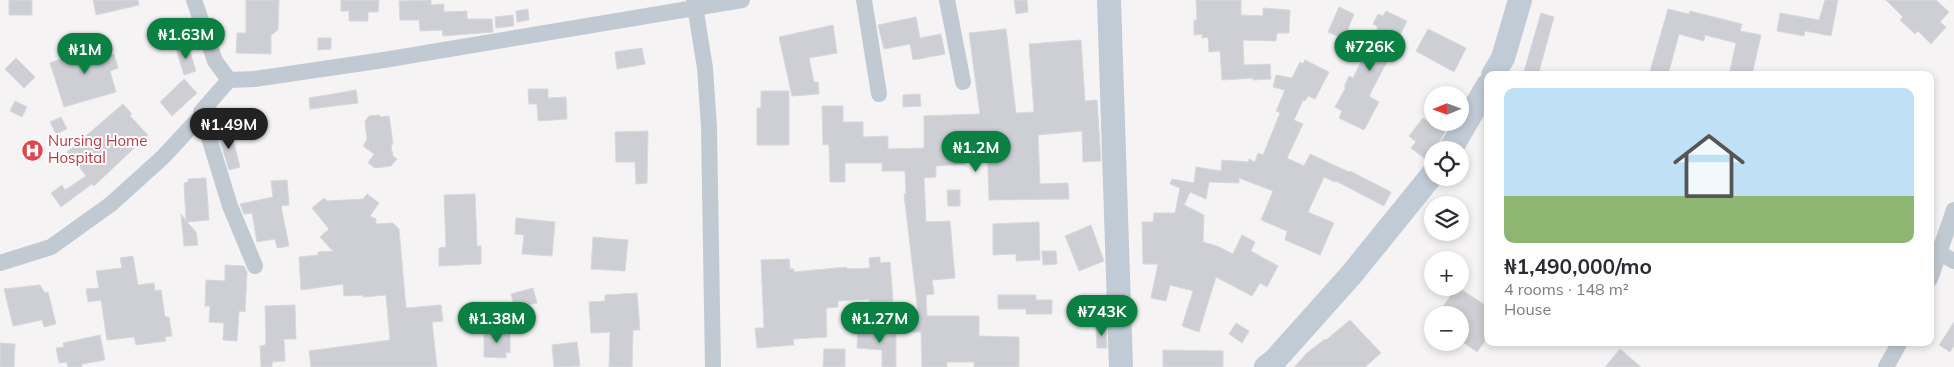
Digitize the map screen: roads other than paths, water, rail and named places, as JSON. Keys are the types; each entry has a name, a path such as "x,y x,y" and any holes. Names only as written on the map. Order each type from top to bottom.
{"street":[{"path":"194,0 215,61 229,80"},
{"path":"0,263 51,247 111,204 163,156 202,115 202,112 229,80 254,80 384,60 695,4 742,0"},
{"path":"864,0 879,94"},
{"path":"947,0 963,82"},
{"path":"1109,0 1121,367"},
{"path":"1495,71 1503,58 1520,0"},
{"path":"695,4 705,68 709,127 713,367"},
{"path":"1455,141 1484,92"},
{"path":"202,115 230,206 255,266"},
{"path":"1266,367 1275,360 1351,275 1424,185"},
{"path":"1934,269 1954,210"},
{"path":"1940,253 1954,261"},
{"path":"1886,367 1898,346"}],"place":[{"name":"Nursing Home Hospital","path":"32,150"}]}
